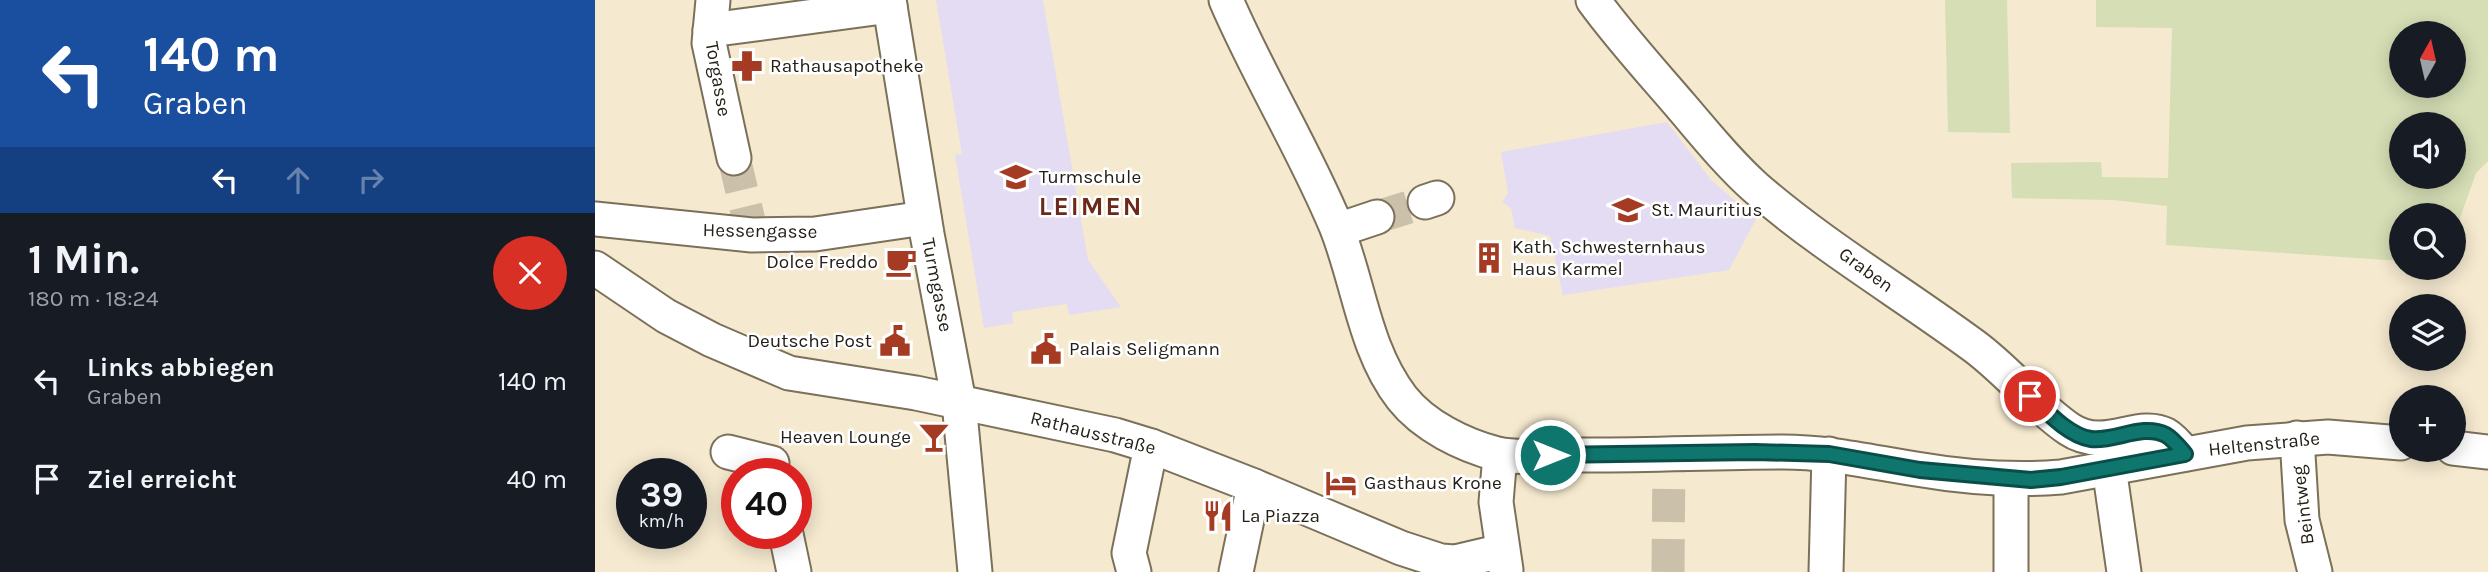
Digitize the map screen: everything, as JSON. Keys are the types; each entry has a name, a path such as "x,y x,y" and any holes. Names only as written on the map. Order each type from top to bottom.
{"street":[{"name":"Heltenstraße","path":"1226,0 1315,177 1338,230 1379,359 1402,398 1417,414 1467,443 1500,455 1624,456 1755,452 1829,454 1920,470 2011,479 2061,477 2247,443 2297,438 2328,437 2389,442"},
{"name":"Graben","path":"1593,0 1734,168 1795,219 1997,364 2041,407 2082,437 2094,439 2143,432 2158,433 2168,436 2185,454"},
{"path":"712,15 890,3"},
{"name":"Turmgasse","path":"890,3 924,218 959,402 975,572"},
{"name":"Torgasse","path":"712,15 711,63 734,158"},
{"path":"1338,230 1377,217"},
{"name":"Hessengasse","path":"595,219 815,234 924,218"},
{"name":"Rathausstraße","path":"595,268 666,316 723,345 789,373 886,387 1079,426 1151,446 1401,548 1441,561 1504,561 1496,502 1500,455"},
{"name":"Beintweg","path":"2297,438 2302,520 2315,572"},
{"path":"1134,572 1129,553 1151,446"},
{"path":"2466,449 2488,452"},
{"path":"727,452 752,458"},
{"path":"1826,572 1829,454"},
{"path":"2109,467 2125,572"},
{"path":"2011,479 2011,572"},
{"path":"1236,572 1254,486"},
{"path":"789,549 794,572"}],"shaded area":[{"name":"Turmschule","path":"936,0 1043,0 1088,260 1121,307 1069,315 1067,304 1012,312 1013,323 984,328 955,155 962,154"},
{"name":"St. Mauritius","path":"1667,122 1711,180 1756,219 1729,270 1563,295 1550,236 1515,228 1511,208 1502,202 1508,193 1501,152"}],"green space":[{"path":"1945,0 2007,0 2010,133 1948,132"},
{"path":"2096,0 2488,0 2488,161 2476,173 2465,203 2389,203 2389,260 2166,245 2167,206 2113,200 2012,198 2011,163 2101,162 2102,177 2168,178 2172,28 2096,27"}],"tunnel":[{"path":"734,158 750,225"},
{"path":"1377,217 1425,202"},
{"path":"1668,572 1669,454"}],"place":[{"name":"Rathausapotheke","path":"747,66"},
{"name":"Turmschule","path":"1016,177"},
{"name":"St. Mauritius","path":"1628,210"},
{"name":"Kath. Schwesternhaus Haus Karmel","path":"1489,258"},
{"name":"Dolce Freddo","path":"901,262"},
{"name":"Deutsche Post","path":"895,341"},
{"name":"Palais Seligmann","path":"1046,349"},
{"name":"Heaven Lounge","path":"934,437"},
{"name":"Gasthaus Krone","path":"1341,483"},
{"name":"La Piazza","path":"1218,516"}],"district":[{"name":"LEIMEN","path":"1091,206"}],"route":[{"path":"1550,455 1755,452 1829,454 1920,470 2031,480 2185,454 2168,436 2158,433 2143,432 2094,439 2082,437 2030,396"}]}
